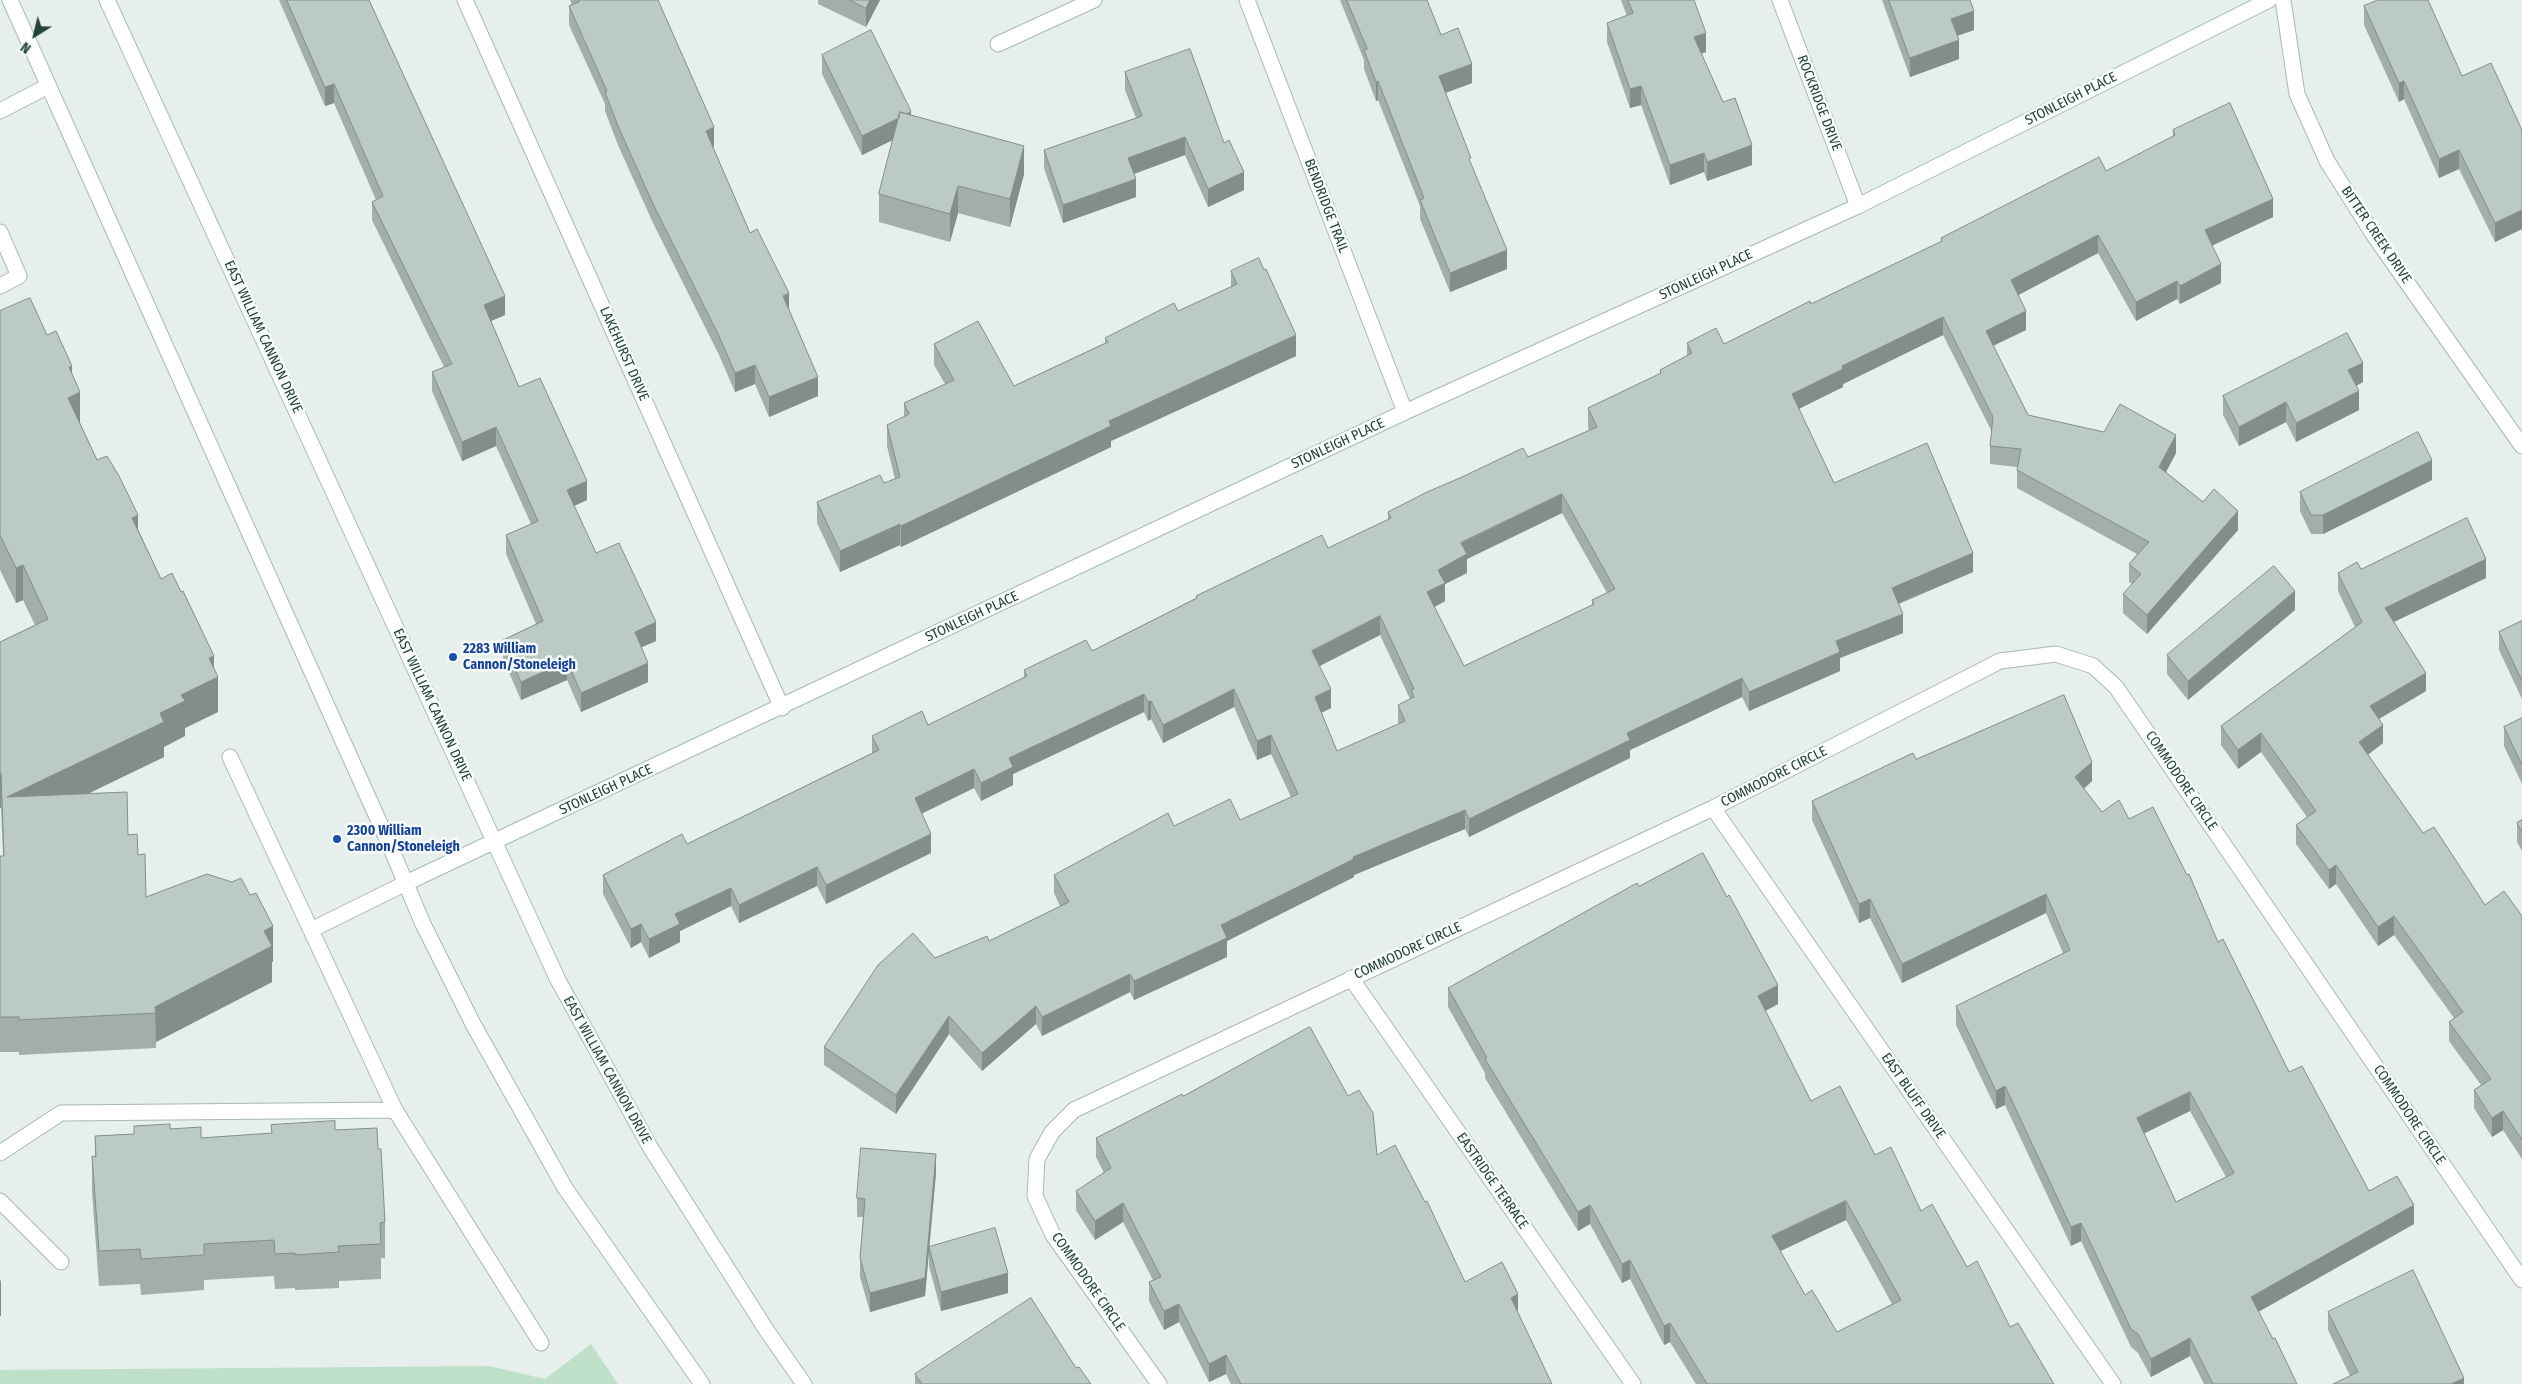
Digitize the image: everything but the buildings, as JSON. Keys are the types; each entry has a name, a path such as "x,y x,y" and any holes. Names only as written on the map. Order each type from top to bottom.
{"street":[{"path":"10,0 423,924 473,1024 565,1188 702,1384"},
{"name":"EAST WILLIAM CANNON DRIVE","path":"107,0 558,980 650,1147 767,1332 804,1384"},
{"name":"LAKEHURST DRIVE","path":"466,0 782,708"},
{"path":"998,44 1094,0"},
{"name":"BENDRIDGE TRAIL","path":"1247,0 1405,412"},
{"name":"ROCKRIDGE DRIVE","path":"1780,0 1858,206"},
{"name":"STONLEIGH PLACE","path":"311,930 1405,412 1858,206 2269,0"},
{"name":"BITTER CREEK DRIVE","path":"2283,0 2297,94 2327,161 2373,234 2522,446"},
{"path":"0,111 48,86"},
{"path":"0,232 19,276 0,286"},
{"name":"COMMODORE CIRCLE","path":"1158,1384 1053,1234 1035,1196 1037,1159 1052,1132 1074,1110 1713,808 2000,661 2056,654 2093,666 2116,687 2522,1280"},
{"path":"230,757 395,1110 541,1343"},
{"name":"EAST BLUFF DRIVE","path":"1713,808 2113,1384"},
{"name":"EASTRIDGE TERRACE","path":"1351,978 1633,1384"},
{"path":"0,1153 61,1113 395,1110"},
{"path":"0,1202 61,1262"}],"green space":[{"path":"591,1344 618,1384 0,1384 0,1370 489,1366 545,1379"}],"place":[{"name":"2283 William Cannon/Stoneleigh","path":"453,657"},
{"name":"2300 William Cannon/Stoneleigh","path":"337,839"}]}
